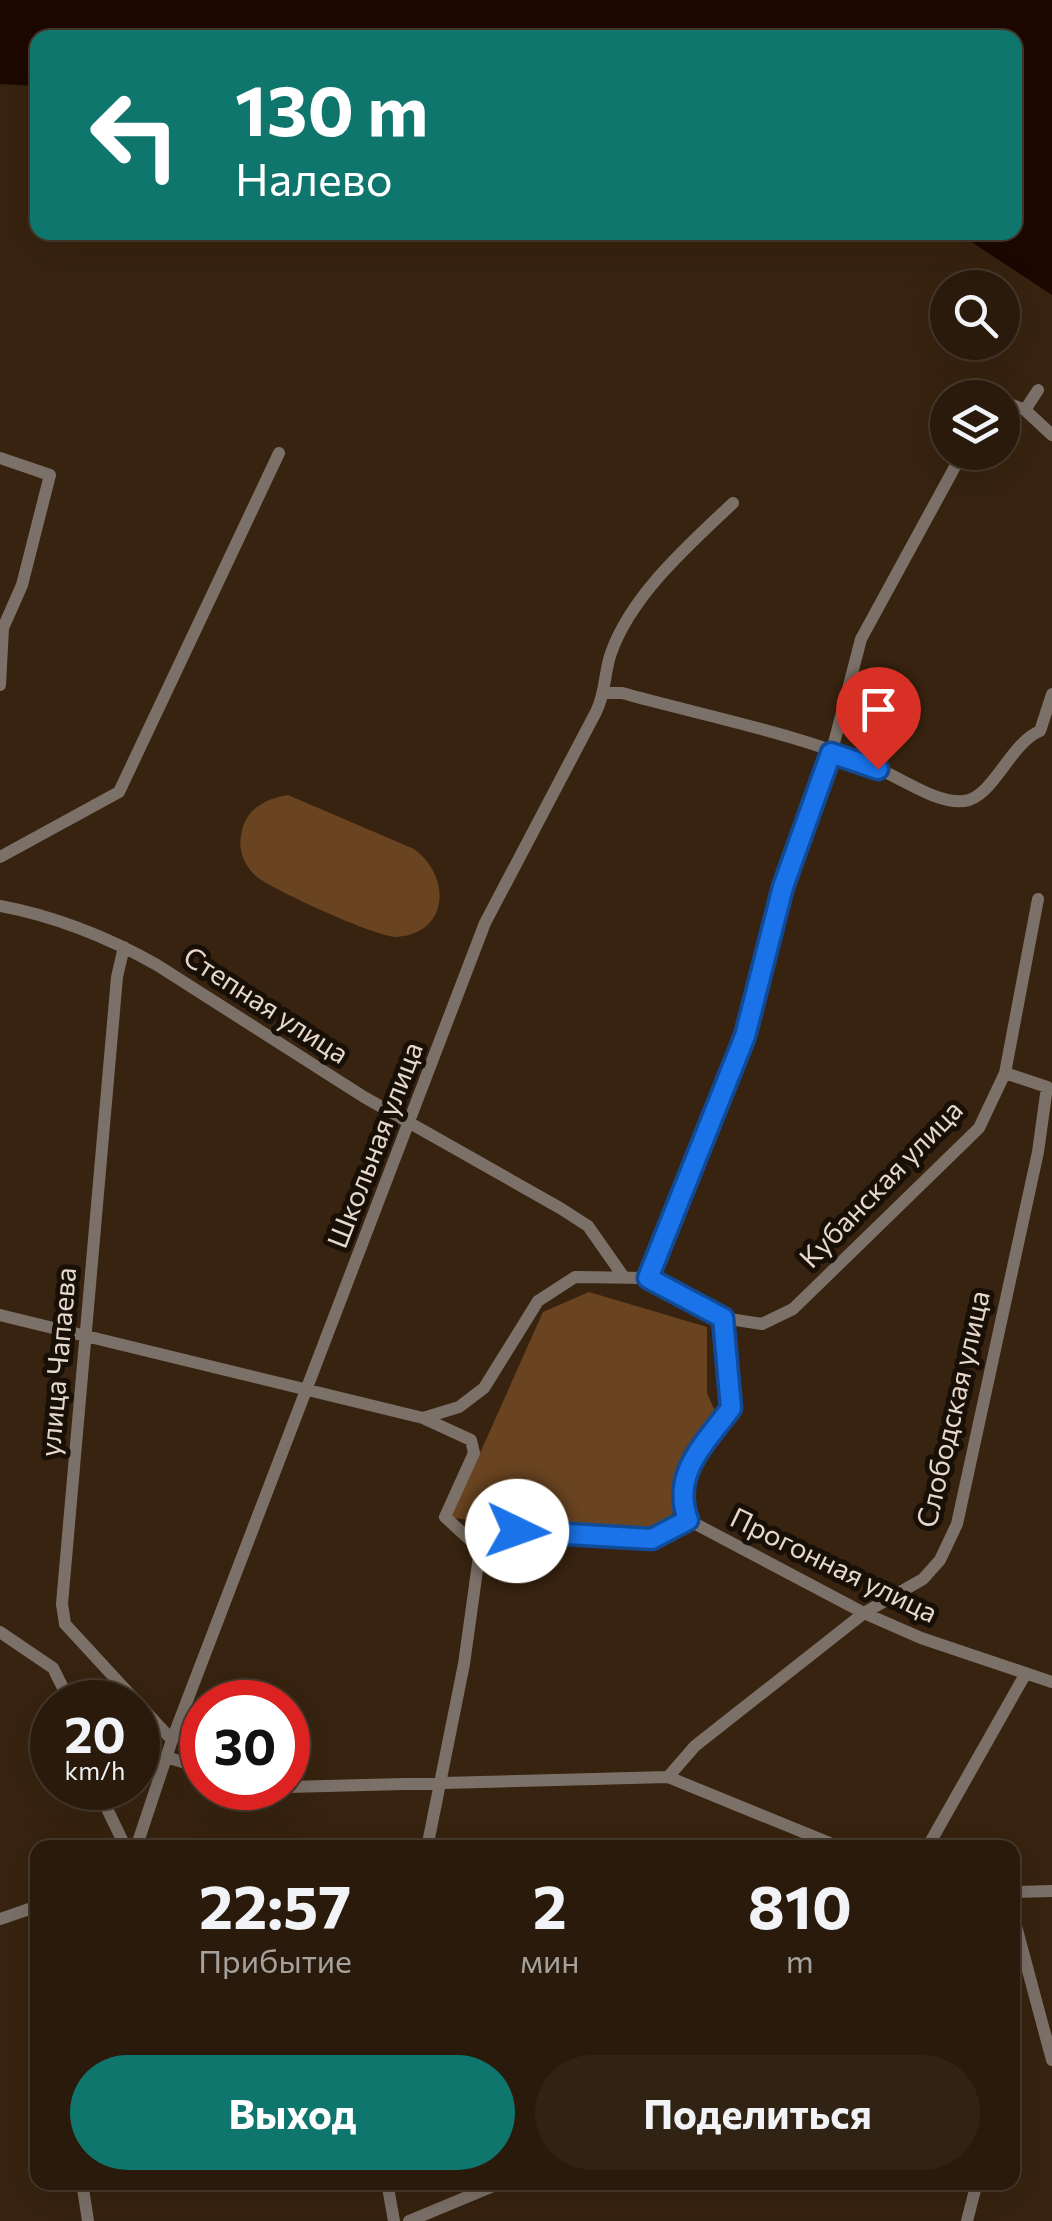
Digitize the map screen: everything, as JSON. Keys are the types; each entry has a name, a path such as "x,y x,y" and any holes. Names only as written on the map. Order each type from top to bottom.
{"street":[{"path":"1025,410 1038,390"},
{"path":"1020,408 1052,435"},
{"path":"0,857 118,792 279,454"},
{"path":"0,458 50,475 22,584 3,628 0,686"},
{"path":"648,1278 739,1054 783,887 831,753 860,639 954,470"},
{"name":"Школьная улица","path":"139,1840 172,1740 411,1125 485,923 605,693 612,651 634,609 733,503"},
{"path":"605,693 622,692 856,758 946,799 965,802 978,796 1026,736 1040,731 1052,694"},
{"name":"Кубанская улица","path":"723,1318 762,1324 793,1309 979,1128 1006,1074 1038,899"},
{"name":"Степная улица","path":"0,906 124,947 411,1125 588,1226 623,1276"},
{"name":"улица Чапаева","path":"124,947 117,976 62,1604 65,1624 172,1740"},
{"name":"Слободская улица","path":"668,1777 696,1746 864,1613 923,1578 940,1560 957,1524 1045,1153 1047,1087 1006,1074"},
{"path":"423,1418 459,1407 484,1388 538,1301 556,1287 575,1278 648,1278 723,1318 731,1408 688,1463 681,1500 688,1520"},
{"path":"0,1315 423,1418 471,1440 474,1446 445,1517 480,1549 464,1664 428,1840"},
{"name":"Прогонная улица","path":"480,1549 517,1531 652,1539 688,1520 864,1613 921,1638 1052,1682"},
{"path":"0,1632 54,1668 60,1680"},
{"path":"932,1840 1026,1673"},
{"path":"166,1756 180,1761"},
{"path":"310,1786 668,1777 822,1840"},
{"path":"108,1810 122,1840"},
{"path":"1020,1892 1052,1891"},
{"path":"0,1919 30,1909"},
{"path":"1020,1940 1052,2060"},
{"path":"83,2190 88,2221"},
{"path":"388,2190 394,2221"},
{"path":"409,2221 484,2190"},
{"path":"967,2221 975,2190"}],"shaded area":[{"path":"0,0 1052,0 1052,295 1020,274 1020,270 969,240 1022,240 1022,30 30,30 30,86 0,84"},
{"path":"288,795 414,849 426,860 439,888 435,915 427,925 414,933 386,935 326,912 257,877 242,853 240,842 246,819 271,799"},
{"path":"589,1292 707,1327 707,1393 715,1411 692,1439 669,1527 660,1537 451,1518 543,1312"}],"route":[{"path":"517,1531 652,1539 688,1520 681,1500 688,1463 731,1408 723,1318 648,1278 733,1071 783,887 831,753 856,758 878,769"}]}
